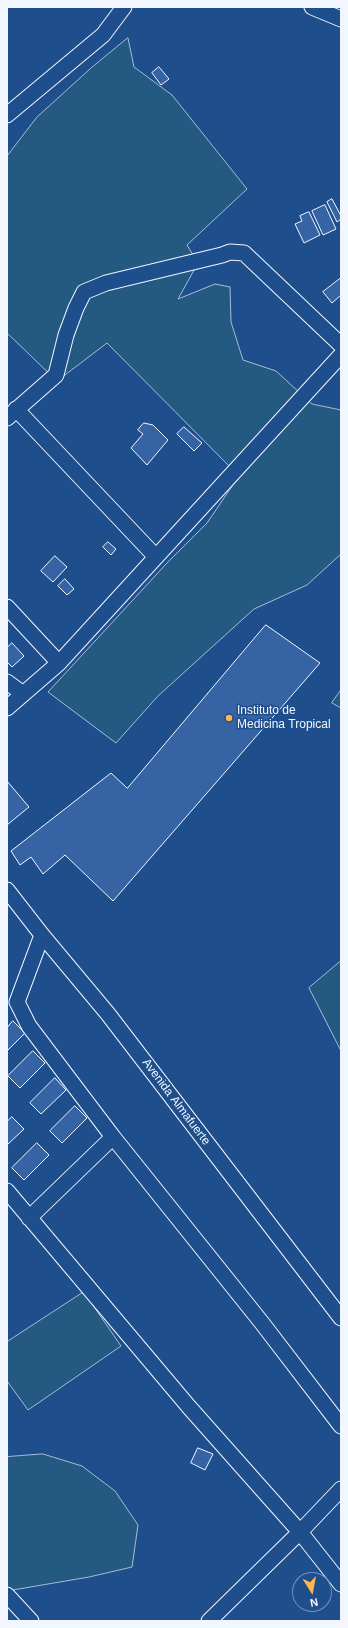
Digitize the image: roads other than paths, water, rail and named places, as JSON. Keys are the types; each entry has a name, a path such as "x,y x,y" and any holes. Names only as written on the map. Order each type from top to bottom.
{"street":[{"path":"7,116 104,35 124,7"},
{"path":"312,7 341,19"},
{"path":"156,557 11,413 56,375 66,335 76,308 84,292 106,283 222,256 230,252 244,253 341,345"},
{"path":"7,708 22,693 59,663 341,355"},
{"path":"7,607 59,663"},
{"path":"7,682 22,693"},
{"name":"Avenida Almafuerte","path":"7,890 42,936 108,1014 341,1318"},
{"path":"42,936 12,1007 29,1026 113,1137 262,1323 341,1426"},
{"path":"29,1218 113,1137"},
{"path":"7,1191 184,1401 300,1532 341,1584"},
{"path":"209,1621 300,1532 341,1489"},
{"path":"7,1595 31,1621"}],"place":[{"name":"Instituto de Medicina Tropical","path":"229,718"}]}
